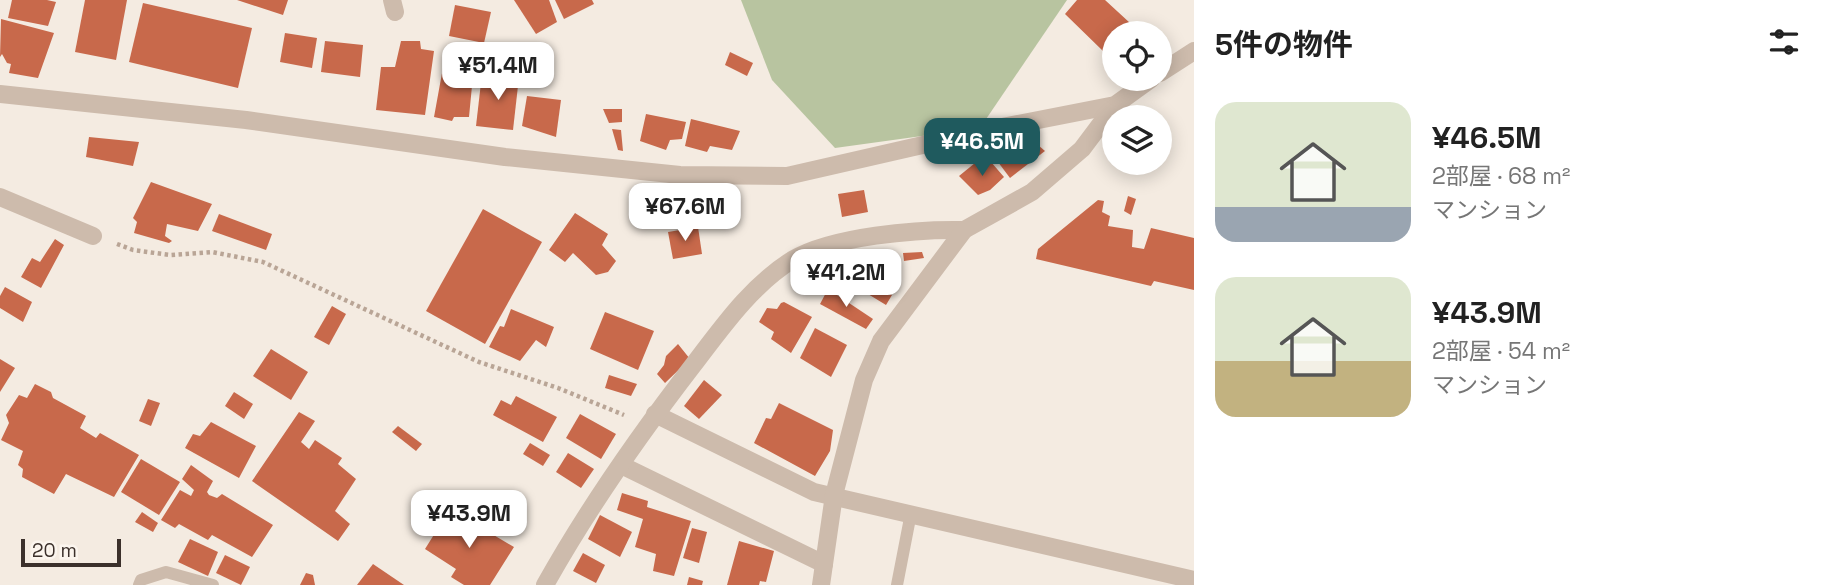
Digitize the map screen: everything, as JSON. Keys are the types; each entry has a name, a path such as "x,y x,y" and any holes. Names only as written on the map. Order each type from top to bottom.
{"street":[{"path":"1172,65 1194,51"},
{"path":"1115,105 1134,91"},
{"path":"0,94 246,120 505,157 680,175 787,176 997,128 1102,108"},
{"path":"821,585 834,495 864,380 881,341 964,230 1032,192 1082,149 1102,122"},
{"path":"0,198 93,236"},
{"path":"545,585 563,552 651,420 742,300 793,259 836,243 925,229 964,230"},
{"path":"651,420 814,492 1194,579 1192,585"},
{"path":"621,465 824,564"}],"lane":[{"path":"897,585 911,513"},
{"path":"139,585 142,580 166,572 213,585"}],"path":[{"path":"93,236 134,250 170,255 212,252 263,262 479,362 651,420"}],"green space":[{"path":"741,0 1067,0 980,128 835,148 772,80"}],"building":[{"path":"12,0 56,2 48,26 8,18"},
{"path":"85,0 127,0 116,60 75,52"},
{"path":"237,0 288,0 283,15"},
{"path":"514,0 549,0 557,22 536,34"},
{"path":"555,0 592,0 594,4 564,19"},
{"path":"1077,0 1105,0 1128,21 1102,21 1102,50 1065,14"},
{"path":"143,3 252,28 238,88 129,62"},
{"path":"455,5 491,12 484,43 449,36"},
{"path":"1,19 54,33 38,78 9,73 11,64 7,63 2,54 0,57"},
{"path":"285,33 317,38 312,68 280,62"},
{"path":"325,41 363,45 360,77 321,72"},
{"path":"401,41 420,41 421,49 434,51 425,115 376,110 381,67 395,67"},
{"path":"730,52 753,63 747,76 725,65"},
{"path":"444,62 474,65 469,117 454,117 452,121 434,117"},
{"path":"482,74 519,77 513,130 476,126"},
{"path":"527,96 561,100 556,137 522,126"},
{"path":"603,109 622,109 622,122 609,123"},
{"path":"646,114 686,122 682,139 670,140 666,150 640,141"},
{"path":"691,119 740,131 732,150 710,146 707,152 685,146"},
{"path":"612,129 621,130 623,151 618,150"},
{"path":"89,137 139,142 133,166 86,157"},
{"path":"1038,145 1045,151 1010,178 995,158"},
{"path":"991,162 1004,177 990,190 978,195 959,176 975,163 981,168"},
{"path":"151,182 212,204 198,231 167,224 165,236 172,241 169,243 134,233 137,222 133,218"},
{"path":"864,190 868,212 842,217 838,194"},
{"path":"1128,196 1136,199 1131,215 1124,211"},
{"path":"650,198 664,199 665,213 676,217 674,223 648,220"},
{"path":"1098,200 1104,201 1102,212 1110,216 1108,226 1133,230 1132,247 1144,249 1151,228 1194,238 1194,290 1154,281 1151,286 1036,259 1038,249"},
{"path":"483,209 542,242 485,344 426,311"},
{"path":"575,213 608,234 602,245 616,261 608,272 596,275 573,253 565,262 549,250"},
{"path":"219,214 272,234 266,250 212,231"},
{"path":"698,227 702,254 673,259 668,232"},
{"path":"55,239 64,245 41,288 21,277 32,258 40,262"},
{"path":"922,252 924,258 904,261 903,253"},
{"path":"885,260 900,270 888,292 892,295 886,305 845,280 849,273 862,275 871,263"},
{"path":"5,287 32,302 23,322 0,308 0,296"},
{"path":"828,289 873,319 866,329 820,304"},
{"path":"784,302 812,317 791,353 771,339 774,332 759,322 767,308 777,309"},
{"path":"332,306 346,314 329,345 314,337"},
{"path":"511,309 554,327 546,347 536,340 520,361 489,347 500,326 504,327"},
{"path":"605,312 654,331 638,370 590,349"},
{"path":"815,328 847,345 831,377 800,358"},
{"path":"678,344 690,359 665,383 657,374 664,365 666,356"},
{"path":"271,349 308,372 291,400 253,376"},
{"path":"0,359 15,368 0,392"},
{"path":"609,375 637,384 631,396 605,388"},
{"path":"704,380 722,395 699,419 684,406"},
{"path":"35,384 51,392 53,398 86,416 80,428 96,438 100,433 139,455 114,497 66,474 54,494 22,477 23,469 18,465 23,451 1,440 9,423 6,415 19,395 27,398"},
{"path":"234,392 253,404 244,419 225,406"},
{"path":"516,396 557,417 543,442 493,415 501,400 511,405"},
{"path":"148,399 160,403 151,426 139,421"},
{"path":"779,403 833,430 830,451 815,476 754,443 766,418 771,419"},
{"path":"299,412 315,421 301,442 309,449 315,440 342,458 338,464 356,479 335,511 350,524 338,541 252,481"},
{"path":"580,414 616,434 601,459 566,438"},
{"path":"211,422 256,446 239,478 185,448 193,434 200,436"},
{"path":"398,426 422,444 416,451 392,432"},
{"path":"530,443 550,455 543,466 523,454"},
{"path":"568,453 594,469 581,488 556,472"},
{"path":"141,459 180,482 159,515 121,492"},
{"path":"191,465 213,481 207,492 209,495 217,498 222,494 273,525 252,557 212,535 208,540 179,524 175,528 161,520 180,490 191,496 194,490 182,479"},
{"path":"622,493 648,501 647,507 691,521 674,576 653,571 656,554 635,547 643,519 617,510"},
{"path":"450,509 514,547 490,585 464,585 451,577 456,569 425,549"},
{"path":"142,512 158,523 153,532 135,522"},
{"path":"600,515 632,532 620,557 588,539"},
{"path":"692,528 707,532 699,563 683,558"},
{"path":"190,539 218,552 208,576 178,562"},
{"path":"739,541 774,551 766,582 760,581 759,585 727,585"},
{"path":"583,553 605,565 596,583 573,571"},
{"path":"225,555 250,567 241,585 216,573"},
{"path":"373,564 404,585 357,585"},
{"path":"306,573 313,575 315,585 300,585"},
{"path":"689,577 703,581 702,585 687,585"}]}
